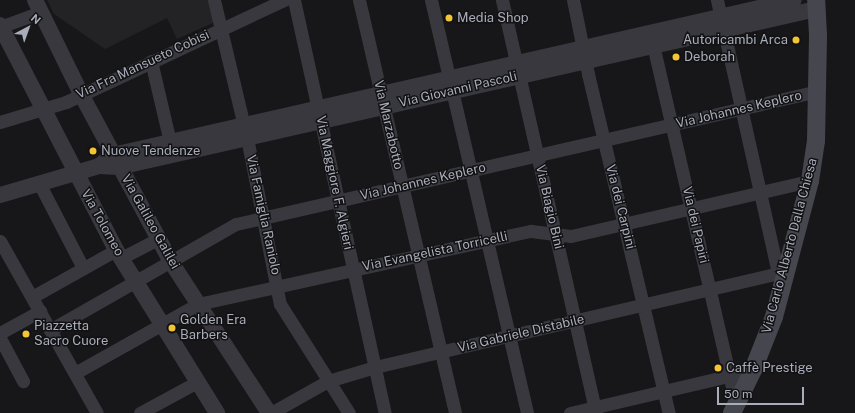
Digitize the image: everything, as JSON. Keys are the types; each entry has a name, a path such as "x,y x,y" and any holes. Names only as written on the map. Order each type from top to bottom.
{"main road":[{"name":"Via Carlo Alberto Dalla Chiesa","path":"734,409 753,370 774,316 780,274 810,181 816,141 818,91 817,2"}],"street":[{"name":"Via Famiglia Raniolo","path":"214,0 223,28 278,286 280,304 349,413"},
{"name":"Via Fra Mansueto Cobisi","path":"0,122 43,110 81,94 284,0"},
{"name":"Via Maggiore F. Algieri","path":"294,0 384,413"},
{"name":"Via Marzabotto","path":"359,0 455,413"},
{"path":"431,0 508,337 527,413"},
{"name":"Via Biagio Bini","path":"502,0 596,410"},
{"name":"Via dei Carpini","path":"573,0 604,142 669,413"},
{"path":"717,0 760,193 780,274"},
{"name":"Via Giovanni Pascoli","path":"116,161 722,23 794,0"},
{"name":"Via Giovanni Pascoli","path":"762,9 817,2"},
{"path":"0,26 38,6"},
{"name":"Via Galileo Galilei","path":"38,6 81,94 171,262 270,413"},
{"name":"Via Tolomeo","path":"0,26 118,254 160,325 217,413"},
{"name":"Via dei Papiri","path":"652,39 730,377 734,409"},
{"path":"151,61 170,142"},
{"name":"Via Johannes Keplero","path":"50,330 236,224 604,142 818,91"},
{"name":"Via Giovanni Pascoli","path":"1,193 116,161 170,142 245,131"},
{"name":"Via Evangelista Torricelli","path":"75,373 198,304 531,231 556,236 571,236 810,181"},
{"path":"39,183 83,268"},
{"path":"32,297 83,268 158,239"},
{"path":"0,241 97,413"},
{"name":"Via Gabriele Distabile","path":"270,413 328,381 375,367 780,274"},
{"path":"0,334 40,311"},
{"path":"0,338 23,381"},
{"path":"570,413 596,410 664,391 730,377 753,370"},
{"path":"140,413 197,382"}],"shaded area":[{"path":"47,0 208,0 215,22 177,39 167,18 105,49 54,14"}],"place":[{"name":"Media Shop","path":"449,18"},
{"name":"Autoricambi Arca","path":"796,40"},
{"name":"Deborah","path":"676,57"},
{"name":"Nuove Tendenze","path":"93,151"},
{"name":"Golden Era Barbers","path":"172,328"},
{"name":"Piazzetta Sacro Cuore","path":"26,334"},
{"name":"Caffè Prestige","path":"718,368"}]}
